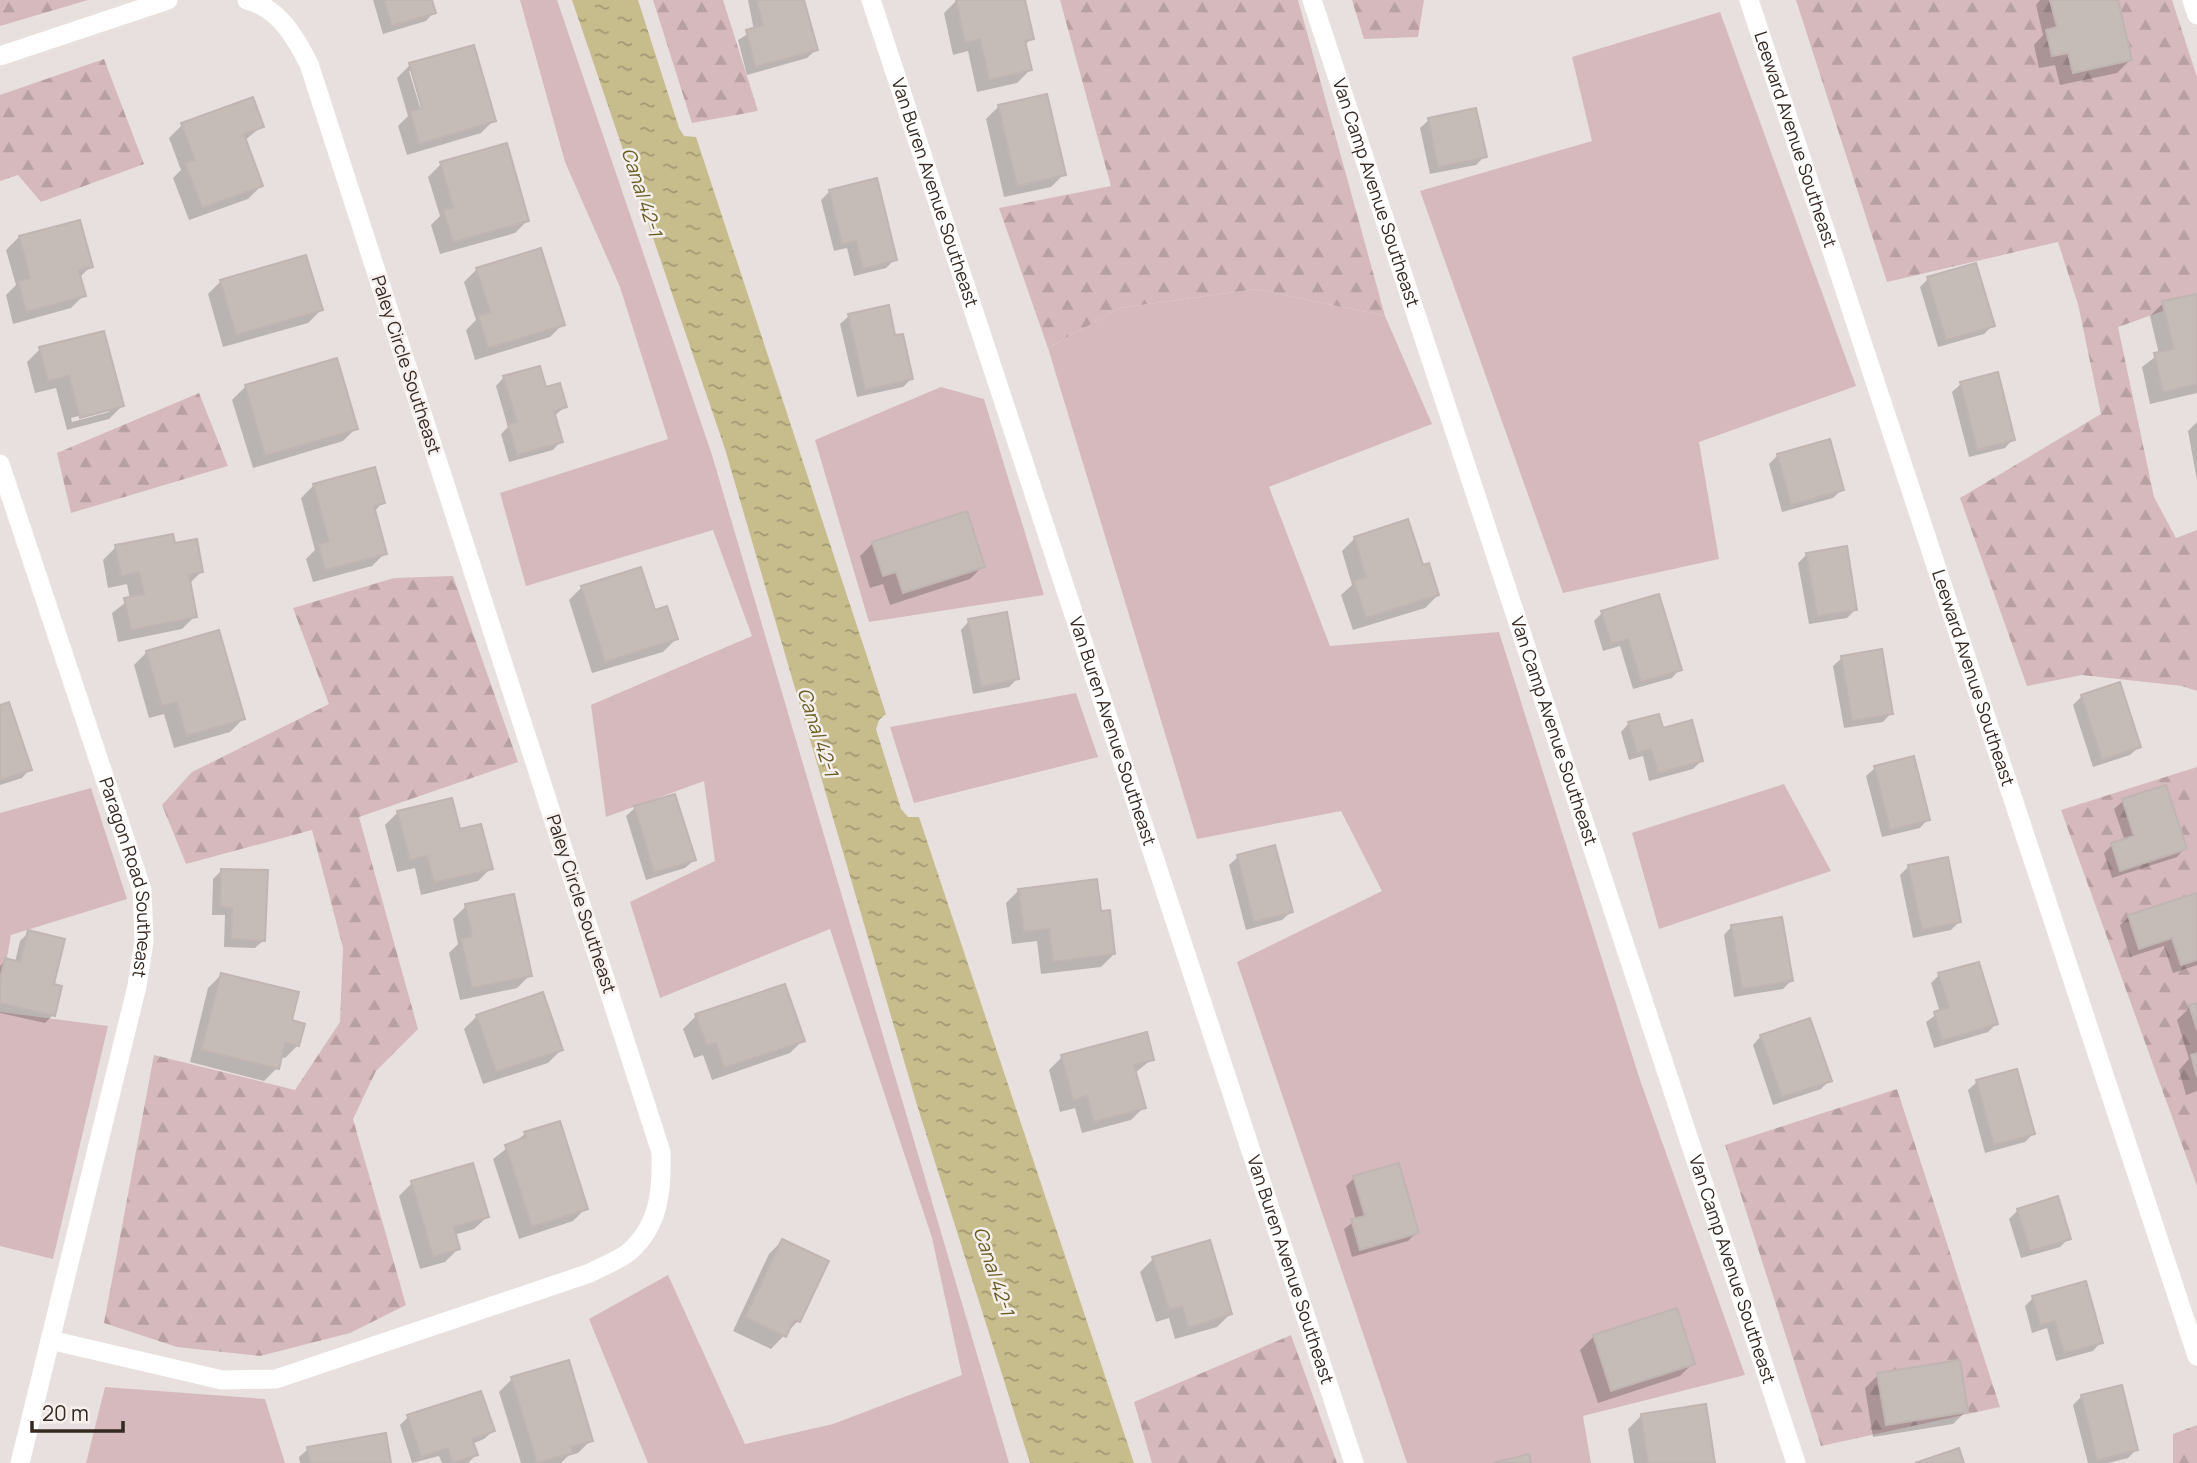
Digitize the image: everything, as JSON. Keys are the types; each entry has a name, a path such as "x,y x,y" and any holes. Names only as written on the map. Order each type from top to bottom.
{"street":[{"path":"0,56 168,0"},
{"name":"Paley Circle Southeast","path":"50,1340 222,1380 275,1379 590,1273 629,1252 653,1220 662,1191 661,1152 309,64 289,27 257,2 247,0"},
{"name":"Van Buren Avenue Southeast","path":"871,0 1354,1463"},
{"name":"Van Camp Avenue Southeast","path":"1312,0 1796,1463"},
{"name":"Leeward Avenue Southeast","path":"1749,0 2197,1356"},
{"path":"2192,0 2197,15"},
{"name":"Paragon Road Southeast","path":"0,464 142,890 144,941 137,986 20,1463"}],"green space":[{"path":"0,0 88,0 0,26"},
{"path":"520,0 557,0 712,455 1009,1463 648,1463 589,1319 668,1275 745,1444 833,1424 962,1375 932,1238 830,929 660,998 630,902 715,861 704,781 606,817 591,705 752,636 713,530 526,586 500,493 668,439 620,287 565,162"},
{"path":"653,0 723,0 758,111 692,123"},
{"path":"1060,0 1298,0 1385,316 1256,289 1120,308 1048,348 999,208 1111,186"},
{"path":"1352,0 1424,0 1418,37 1364,39"},
{"path":"1796,0 2172,0 2197,77 2197,299 2118,327 2154,497 2176,538 2197,530 2197,691 2182,686 2082,675 2027,686 1960,498 2101,414 2078,304 2058,242 1887,282"},
{"path":"1720,12 1856,386 1699,442 1719,559 1563,593 1420,191 1592,141 1572,57"},
{"path":"104,59 144,164 41,202 18,175 0,181 0,95"},
{"path":"1256,289 1385,316 1432,424 1269,487 1330,646 1499,632 1640,1080 1745,1375 1583,1416 1591,1463 1407,1463 1237,962 1382,891 1341,811 1197,839 1048,348 1120,308"},
{"path":"941,387 984,399 1044,595 869,622 815,440"},
{"path":"199,393 228,466 71,513 57,453"},
{"path":"453,576 518,762 359,817 418,1029 376,1071 353,1119 406,1305 350,1333 260,1356 177,1347 104,1323 154,1055 295,1090 340,1022 343,948 312,830 186,864 162,805 192,772 329,704 293,608 394,578"},
{"path":"1076,693 1098,757 914,803 890,727"},
{"path":"2197,767 2197,1186 2061,810"},
{"path":"1784,784 1831,871 1659,929 1632,833"},
{"path":"91,788 127,899 11,935 0,998 0,813"},
{"path":"0,1012 108,1026 53,1259 0,1246"},
{"path":"1897,1089 2000,1407 1821,1446 1725,1145"},
{"path":"1291,1335 1337,1463 1152,1463 1134,1402"},
{"path":"105,1387 265,1399 285,1463 86,1463"},
{"path":"2197,1425 2197,1463 2173,1463 2173,1434"}],"water":[{"name":"Canal 42-1","path":"572,0 638,0 679,128 684,136 696,137 886,714 879,720 876,729 901,809 908,817 919,817 1134,1463 1030,1463 917,1105 725,449"}],"building":[{"path":"384,0 432,0 436,13 392,26"},
{"path":"756,0 804,0 818,50 755,67 746,30 763,25"},
{"path":"956,0 1025,0 1034,39 1025,41 1032,70 989,80 980,39 965,43"},
{"path":"2050,0 2118,0 2132,60 2073,73 2068,53 2052,56 2046,30 2057,27"},
{"path":"474,45 496,121 419,144 410,111 422,108 409,63"},
{"path":"1047,94 1066,175 1017,186 998,105"},
{"path":"253,97 264,127 244,134 263,186 202,208 185,163 195,160 181,123"},
{"path":"1476,108 1487,157 1438,167 1428,118"},
{"path":"507,143 529,221 453,242 443,210 453,207 440,162"},
{"path":"877,178 897,260 863,269 856,241 842,244 829,190"},
{"path":"80,220 93,267 79,271 86,296 26,312 18,281 30,278 19,236"},
{"path":"541,248 565,325 488,348 478,316 490,312 476,268"},
{"path":"306,255 323,310 236,335 220,280"},
{"path":"1976,263 1995,326 1946,340 1927,277"},
{"path":"2197,294 2197,384 2163,392 2154,353 2174,349 2162,301"},
{"path":"889,305 895,335 903,334 913,379 865,390 848,314"},
{"path":"104,331 124,406 80,418 69,376 48,381 39,347"},
{"path":"337,358 358,429 265,456 245,385"},
{"path":"540,366 546,387 560,383 567,407 554,411 563,442 517,455 508,424 517,422 503,376"},
{"path":"1998,372 2015,440 1977,450 1960,382"},
{"path":"1830,439 1844,490 1791,505 1777,454"},
{"path":"375,467 385,503 374,506 387,554 325,570 318,544 329,541 313,484"},
{"path":"967,511 985,567 903,593 896,572 883,576 872,542"},
{"path":"1408,519 1423,565 1429,563 1439,595 1366,618 1354,581 1366,577 1354,537"},
{"path":"173,534 175,543 197,539 203,572 189,575 197,617 131,630 124,598 144,594 139,572 121,576 115,545"},
{"path":"1847,546 1857,610 1817,616 1806,553"},
{"path":"641,567 655,610 667,606 678,639 605,662 581,586"},
{"path":"1659,594 1682,670 1641,682 1628,639 1611,644 1601,611"},
{"path":"1007,612 1019,679 981,687 968,619"},
{"path":"219,630 245,719 186,736 177,702 162,706 146,651"},
{"path":"1882,649 1893,714 1852,721 1841,656"},
{"path":"2120,682 2141,747 2102,760 2081,695"},
{"path":"9,702 32,770 0,780 0,705"},
{"path":"1659,714 1663,728 1692,720 1703,761 1658,773 1651,749 1637,753 1628,722"},
{"path":"1914,756 1930,820 1890,830 1874,766"},
{"path":"2166,785 2187,849 2120,871 2111,843 2134,836 2122,799"},
{"path":"675,794 696,860 654,873 634,806"},
{"path":"452,798 460,829 481,824 493,869 434,883 427,856 410,860 397,811"},
{"path":"1275,845 1293,912 1254,922 1237,855"},
{"path":"1948,857 1961,922 1922,930 1908,865"},
{"path":"221,869 268,870 265,941 231,939 232,908 220,907"},
{"path":"1097,879 1101,911 1110,910 1115,954 1053,962 1049,929 1024,932 1018,889"},
{"path":"2197,893 2197,960 2181,965 2172,938 2139,949 2128,915"},
{"path":"514,894 532,976 472,988 461,939 472,936 465,904"},
{"path":"1782,917 1793,981 1742,989 1731,925"},
{"path":"28,930 65,939 54,984 62,986 55,1016 0,1003 0,979 5,958 20,962"},
{"path":"1979,962 1998,1024 1942,1041 1934,1012 1949,1007 1938,973"},
{"path":"221,973 299,992 292,1020 305,1024 299,1046 285,1043 279,1069 201,1050"},
{"path":"785,984 805,1041 724,1068 716,1043 707,1046 695,1014"},
{"path":"543,992 563,1050 496,1072 476,1015"},
{"path":"2197,1003 2197,1030 2189,1005"},
{"path":"1810,1018 1832,1081 1782,1097 1760,1035"},
{"path":"1147,1032 1154,1060 1134,1065 1146,1108 1094,1122 1087,1096 1073,1100 1061,1055"},
{"path":"2197,1053 2197,1077 2191,1055"},
{"path":"2017,1069 2035,1134 1994,1145 1976,1080"},
{"path":"560,1121 588,1209 532,1227 505,1145 526,1137 524,1132"},
{"path":"473,1163 489,1217 454,1227 460,1249 433,1257 411,1181"},
{"path":"1399,1163 1419,1233 1360,1250 1351,1219 1365,1216 1353,1176"},
{"path":"2058,1196 2071,1239 2030,1251 2017,1209"},
{"path":"782,1239 829,1261 800,1322 794,1320 786,1337 745,1317"},
{"path":"1210,1240 1232,1314 1188,1328 1182,1306 1169,1310 1152,1257"},
{"path":"2086,1281 2103,1343 2064,1353 2055,1321 2040,1325 2032,1296"},
{"path":"1677,1308 1695,1364 1611,1391 1593,1335"},
{"path":"569,1360 593,1441 571,1447 573,1453 537,1463 511,1377"},
{"path":"1960,1360 1968,1412 1886,1425 1877,1373"},
{"path":"2122,1385 2138,1450 2097,1460 2081,1395"},
{"path":"481,1391 495,1431 472,1439 478,1455 452,1463 448,1448 421,1457 407,1415"},
{"path":"1706,1404 1715,1463 1648,1463 1641,1414"},
{"path":"386,1433 391,1463 310,1463 307,1447"},
{"path":"1959,1448 1964,1463 1915,1463"},
{"path":"1529,1454 1531,1463 1493,1463"}]}
